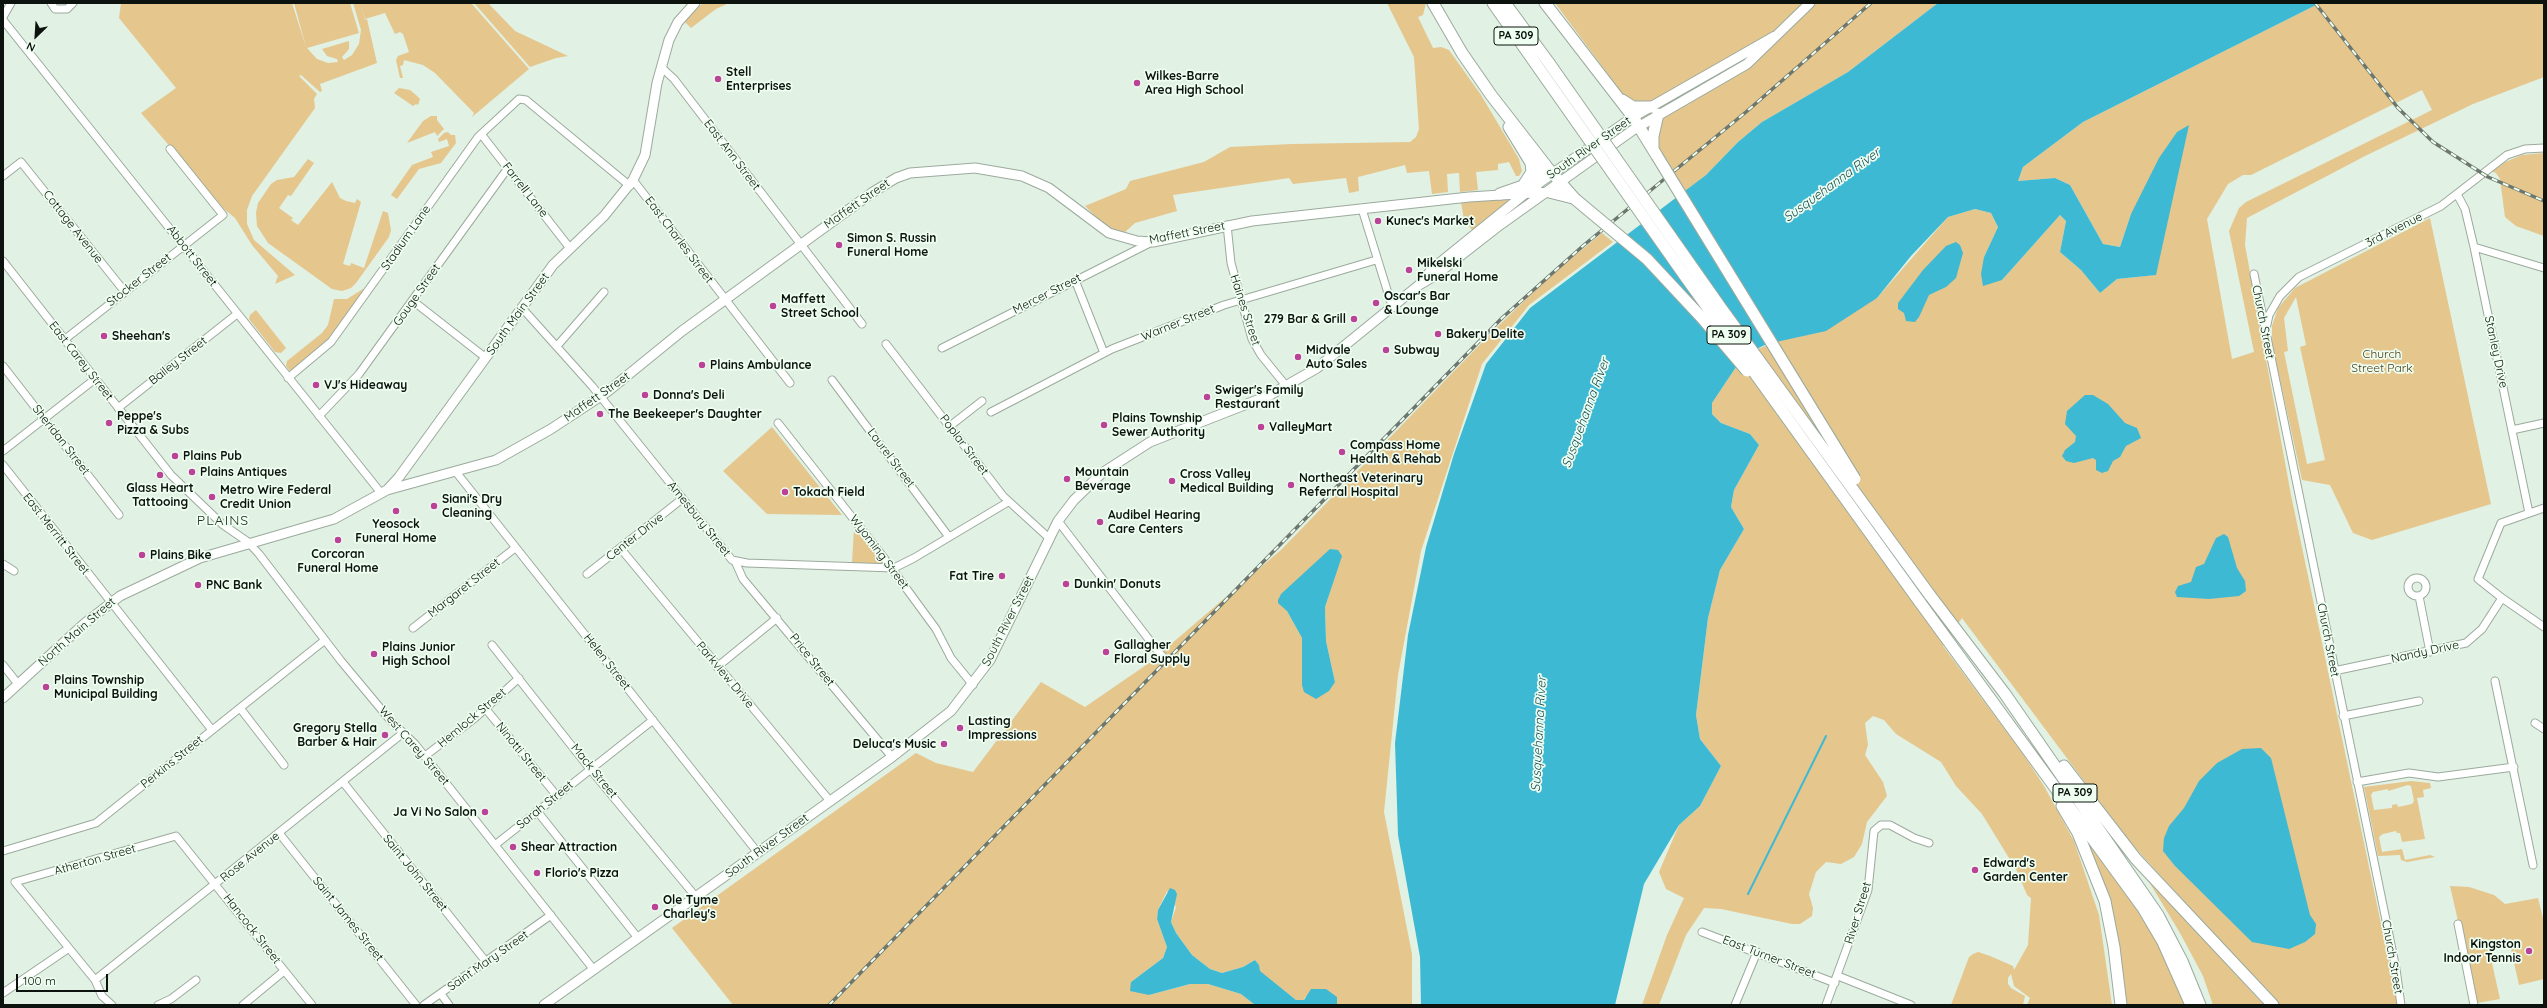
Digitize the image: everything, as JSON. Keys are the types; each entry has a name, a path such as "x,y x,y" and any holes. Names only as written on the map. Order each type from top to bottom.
{"highway":[{"path":"1433,3 1462,53 1491,95 1553,174 1575,199 1647,259 1680,294 1795,429"},
{"name":"PA 309","path":"1493,3 1795,429 2143,908 2163,942 2191,1005"},
{"name":"PA 309","path":"1505,3 1549,63 1721,308 1929,594 2005,694 2158,915 2182,961 2200,1005"},
{"path":"1545,3 1636,122 1836,448 1929,594"},
{"path":"1491,95 1528,157 1532,168 1530,178 1526,184 1500,194"},
{"path":"1618,98 1633,107 1655,110 1653,136 1655,153"},
{"path":"1517,128 1540,170 1532,189"},
{"path":"1549,192 1575,199"},
{"path":"1919,601 2039,771 2078,833 2105,901 2111,925 2121,1005"},
{"path":"2005,694 2029,721 2136,859 2271,1004"}],"main road":[{"name":"South Main Street","path":"248,542 314,526 351,510 384,491 399,477 553,264 569,247 604,216 632,183 646,149 661,67 673,30 684,14 696,3"},
{"name":"South River Street","path":"1419,285 1432,270 1532,189 1553,174 1655,110 1747,64 1810,3"},
{"name":"South River Street","path":"544,1005 892,757 938,722 973,685 1000,641 1058,521 1090,484 1132,452 1177,430 1287,387 1332,356 1419,285 1436,275 1500,225 1561,183 1636,122"},
{"name":"Maffett Street","path":"384,491 502,458 600,397 725,300 896,178 919,171 975,168 1022,176 1049,188 1109,233 1130,240 1153,242 1227,224 1500,194 1532,189 1549,192"},
{"name":"North Main Street","path":"3,698 110,602 158,577 200,558 248,542"}],"street":[{"path":"3,18 11,3"},
{"path":"51,3 55,9 67,9 72,3"},
{"name":"Abbott Street","path":"3,18 288,378 384,491"},
{"name":"East Ann Street","path":"661,67 674,79 862,324"},
{"name":"East Charles Street","path":"522,99 632,183 790,383"},
{"name":"Stadium Lane","path":"288,378 332,342 481,134 513,104 522,99"},
{"name":"Farrell Lane","path":"481,134 569,247"},
{"name":"3rd Avenue","path":"2265,332 2269,315 2276,302 2286,288 2299,278 2430,211 2457,194 2507,155 2525,149 2544,148"},
{"name":"Stocker Street","path":"64,340 223,215 170,149"},
{"name":"Cottage Avenue","path":"3,176 21,162 125,292"},
{"name":"Gouge Street","path":"319,416 359,374 413,302 491,187 508,168"},
{"name":"Stanley Drive","path":"2457,194 2465,209 2474,246 2529,513"},
{"path":"1362,209 1376,260 1392,306"},
{"name":"Haines Street","path":"1227,224 1231,263 1241,300 1257,348 1287,387"},
{"name":"Mercer Street","path":"942,348 1153,242"},
{"path":"2474,246 2544,268"},
{"name":"Warner Street","path":"991,412 1104,353 1241,300 1376,260"},
{"name":"East Carey Street","path":"3,261 171,475 222,524 248,542"},
{"name":"Church Street","path":"2254,274 2396,970 2401,1005"},
{"path":"1075,280 1104,353"},
{"path":"557,346 604,292"},
{"path":"413,302 486,358"},
{"name":"Amesbury Street","path":"522,308 557,346 600,397 727,556 735,561 892,568 904,564 1008,502"},
{"name":"Bailey Street","path":"118,408 237,314"},
{"name":"Poplar Street","path":"886,344 1008,502 1049,538"},
{"name":"Sheridan Street","path":"3,366 119,515"},
{"path":"3,451 95,378"},
{"name":"Laurel Street","path":"832,380 949,537"},
{"path":"950,426 982,401"},
{"name":"Wyoming Street","path":"778,423 892,568 936,629 951,658 973,685"},
{"path":"2512,430 2544,423"},
{"name":"East Merritt Street","path":"3,465 212,730"},
{"name":"Helen Street","path":"456,472 758,853"},
{"name":"Center Drive","path":"588,574 682,499"},
{"path":"2544,508 2501,523 2478,579 2502,598 2544,627"},
{"path":"1058,521 1166,660"},
{"name":"West Carey Street","path":"248,542 391,721 425,756 594,970"},
{"name":"Margaret Street","path":"413,628 515,548"},
{"name":"Parkview Drive","path":"621,549 717,667 830,801"},
{"name":"Price Street","path":"735,561 743,579 892,757"},
{"path":"3,564 14,571"},
{"path":"2419,596 2430,652"},
{"name":"Nandy Drive","path":"2334,671 2430,652 2466,643 2482,629 2502,598"},
{"path":"717,667 777,618"},
{"name":"Perkins Street","path":"3,851 96,823 325,640"},
{"name":"Mack Street","path":"492,645 590,769 696,897"},
{"path":"3,665 18,684"},
{"name":"Hemlock Street","path":"425,756 485,708 519,678"},
{"path":"2494,681 2514,767 2533,865"},
{"path":"2343,716 2419,701"},
{"path":"240,708 284,765"},
{"name":"Ninotti Street","path":"485,708 557,796"},
{"name":"Sarah Street","path":"495,845 653,720"},
{"path":"2535,723 2544,730"},
{"name":"Rose Avenue","path":"95,980 403,733"},
{"path":"2357,782 2409,773 2438,777 2514,767"},
{"name":"Saint John Street","path":"343,782 487,963"},
{"path":"538,811 638,938"},
{"name":"River Street","path":"1826,1005 1837,979 1868,890 1873,836 1877,827 1890,825 1914,838 1929,843"},
{"name":"Saint James Street","path":"279,833 416,1005"},
{"name":"Hancock Street","path":"176,836 312,1005"},
{"name":"Atherton Street","path":"69,948 15,882 176,836"},
{"name":"Saint Mary Street","path":"424,1005 487,963 551,915"},
{"path":"2458,924 2474,1005"},
{"name":"East Turner Street","path":"1702,932 1911,1005"},
{"path":"3,993 69,948 95,980 102,996 112,1005"},
{"path":"1735,1005 1757,952"},
{"path":"243,1005 284,971"},
{"path":"158,1005 171,1000 196,980"},
{"path":"441,994 449,1005"}],"green space":[{"path":"121,3 292,3 306,47 294,3 350,3 359,33 307,48 317,59 328,63 338,62 337,59 327,56 322,49 349,41 349,49 342,57 344,60 352,55 359,44 361,30 353,3 360,3 365,20 367,19 377,63 320,84 322,91 320,92 301,75 299,76 317,94 314,99 315,108 252,196 247,210 247,224 254,240 295,275 275,284 278,276 252,245 235,218 224,209 141,113 176,88 119,18"},
{"path":"360,3 471,3 529,69 472,117 474,113 435,73 423,65 404,60 403,65 400,66 403,78 400,78 396,60 398,56 409,52 403,34 400,32 395,34 385,13 365,19"},
{"path":"474,3 488,3 515,31 568,56 556,58 530,67"},
{"path":"703,3 729,3 716,9 691,28 684,21"},
{"path":"1387,3 1426,3 1423,15 1418,17 1433,48 1441,47 1449,50 1481,95 1519,159 1522,171 1519,176 1516,176 1509,162 1498,164 1498,170 1476,172 1478,190 1460,192 1459,173 1447,174 1448,192 1432,194 1429,171 1407,173 1405,165 1358,177 1359,191 1349,193 1346,178 1293,184 1289,178 1173,195 1177,211 1135,223 1125,232 1112,230 1102,223 1085,206 1126,189 1130,181 1204,162 1230,147 1292,144 1410,142 1416,137 1419,129 1414,57"},
{"path":"1555,3 1938,3 1848,72 1762,122 1738,142 1706,175 1684,192 1660,150 1616,85"},
{"path":"2320,3 2544,3 2544,77 2473,104 2365,156 2247,218 2245,245 2291,495 2398,1005 2278,1005 2129,841 1962,618 1943,646 2023,754 2044,786 2074,841 2099,915 2112,1005 2027,1005 2030,998 2014,986 2011,974 2008,978 2008,984 2011,988 2025,996 2023,1005 1951,1005 1969,957 1973,954 1978,952 1990,956 2013,966 2014,970 2028,945 2031,898 2027,895 2017,871 1982,814 1956,786 1941,762 1896,734 1884,720 1873,716 1865,723 1868,745 1865,755 1883,782 1887,796 1867,822 1862,844 1854,857 1841,864 1826,862 1816,872 1809,894 1813,908 1812,916 1800,924 1792,924 1721,909 1704,908 1686,935 1659,1005 1642,1005 1667,935 1684,898 1666,889 1659,872 1679,825 1700,806 1721,766 1700,739 1696,715 1708,618 1720,570 1744,529 1731,507 1734,490 1759,445 1750,434 1721,423 1712,414 1712,403 1744,355 1877,298 1948,217 1975,209 1991,213 1998,227 1984,257 2002,280 2060,215 2066,221 2060,252 2081,270 2100,293 2117,279 2155,275 2131,214 2120,247 2103,244 2070,185 2055,178 2018,181 2023,167 2083,122","holes":["2422,90 2432,110 2246,202 2239,208 2229,231 2254,352 2232,359 2207,219 2228,184 2243,175 2251,175"]},
{"path":"399,88 410,90 416,95 420,99 418,105 416,104 413,106 394,93"},
{"path":"431,116 437,116 437,120 444,129 437,136 435,132 407,143 423,121"},
{"path":"448,132 451,135 455,135 456,143 441,163 419,169 397,199 391,195 412,165 433,157 431,152 449,146 447,139 439,142 438,139 444,133"},
{"path":"2544,153 2544,236 2516,226 2505,217 2500,179 2496,173 2491,171 2503,163 2522,155"},
{"path":"308,159 314,163 291,196 288,195 279,208 293,218 291,220 298,225 332,182 340,198 355,203 357,199 361,202 343,264 350,266 351,263 364,268 383,211 388,213 391,230 389,237 356,283 351,288 342,291 332,289 268,243 257,226 256,213 258,203 271,184 277,180 294,177"},
{"path":"1503,198 1507,200 1507,204 1473,231 1464,220 1461,202"},
{"name":"Church Street Park","path":"2430,218 2491,504 2372,540 2353,533 2330,485 2302,480 2272,343 2272,326 2278,308 2295,288","holes":["2296,297 2306,345 2300,347 2325,460 2307,464 2284,352 2288,351 2284,318"]},
{"path":"1602,233 1613,242 1529,305 1482,364 1421,551 1398,675 1384,812 1412,954 1412,1005 1337,1005 1337,997 1305,997 1304,1000 1296,1000 1259,971 1259,965 1255,960 1243,967 1222,973 1210,969 1192,955 1176,933 1171,922 1176,907 1167,891 1158,910 1157,919 1167,947 1163,958 1131,982 1149,995 1190,984 1208,984 1241,994 1255,1005 733,1005 672,928 916,753 936,763 973,772 1041,682 1085,707 1149,663 1282,549 1491,333 1548,278","holes":["1331,588 1325,607 1326,641 1335,682 1302,685 1302,638 1287,611"]},
{"path":"363,289 364,290 328,343 290,371 286,366 287,361 322,333 328,325 334,299 347,299"},
{"path":"256,310 286,348 281,353 275,352 249,319 250,315"},
{"name":"Tokach Field","path":"772,427 842,515 767,514 723,471"},
{"path":"854,528 883,564 852,563"},
{"path":"2411,781 2430,783 2431,788 2423,790 2424,797 2417,798 2425,839 2402,842 2400,833 2397,833 2396,831 2383,834 2379,837 2382,852 2402,849 2405,860 2430,855 2435,857 2407,862 2401,860 2400,855 2378,856 2364,787","holes":["2408,785 2411,786 2414,801 2412,804 2398,807 2397,804 2392,805 2392,808 2374,810 2371,795 2373,792 2388,789 2388,791"]},
{"path":"2080,830 2138,908 2164,952 2188,1005 2126,1005 2108,898 2093,855"},
{"path":"2145,875 2264,1005 2213,1005 2203,976 2180,933"},
{"path":"2450,886 2469,887 2494,895 2505,904 2538,898 2544,922 2544,979 2519,985 2509,940 2488,945 2500,999 2477,1003"}],"water":[{"name":"Susquehanna River","path":"1938,3 2320,3 2083,122 2023,167 2018,181 2055,178 2070,185 2103,244 2120,247 2131,214 2159,158 2177,132 2189,125 2156,275 2117,279 2100,293 2081,270 2060,252 2066,221 2060,215 2002,280 1983,286 1981,274 1984,257 1998,227 1991,213 1975,209 1948,217 1911,256 1877,298 1826,331 1767,344 1744,355 1712,403 1712,414 1721,423 1750,434 1759,445 1734,490 1731,507 1744,529 1720,570 1708,618 1696,715 1700,739 1721,766 1700,806 1679,825 1644,884 1615,1005 1421,1005 1420,957 1398,835 1395,743 1408,635 1426,547 1454,454 1486,364 1530,308 1706,175 1738,142 1762,122 1848,72"},
{"path":"1956,242 1960,245 1963,253 1956,278 1946,287 1929,295 1919,317 1915,322 1906,321 1904,313 1898,309 1898,303 1923,270 1946,246"},
{"path":"2085,395 2093,395 2108,404 2125,423 2137,428 2141,438 2126,446 2120,457 2113,461 2108,471 2102,473 2096,470 2096,460 2093,458 2074,463 2066,461 2062,456 2065,450 2075,442 2076,436 2065,424 2067,411"},
{"path":"2224,534 2228,537 2237,568 2245,581 2246,591 2239,596 2209,599 2177,597 2175,592 2178,586 2191,582 2196,567 2204,564 2216,538"},
{"path":"1330,549 1338,550 1342,556 1325,607 1326,641 1335,682 1329,691 1316,699 1304,692 1302,685 1302,638 1287,611 1278,603 1278,600 1281,594"},
{"path":"2261,748 2271,758 2310,915 2316,924 2315,934 2305,942 2289,949 2252,942 2175,866 2163,851 2164,838 2169,826 2184,808 2199,781 2217,763 2242,749"},
{"path":"1170,888 1175,890 1177,894 1171,922 1176,933 1192,955 1210,969 1222,973 1243,967 1255,960 1259,965 1260,971 1296,1000 1304,1000 1311,989 1326,989 1337,997 1337,1005 1255,1005 1241,994 1208,984 1190,984 1149,995 1130,991 1131,982 1163,958 1167,947 1157,919 1158,910"}],"waterway":[{"path":"1748,894 1826,736"}],"railway":[{"path":"829,1005 1502,318 1584,245 1746,112 1871,3"},
{"path":"2315,3 2398,108 2433,142 2488,177 2544,201"}],"place":[{"name":"Stell Enterprises","path":"718,79"},
{"name":"Wilkes-Barre Area High School","path":"1137,83"},
{"name":"Kunec's Market","path":"1378,221"},
{"name":"Simon S. Russin Funeral Home","path":"839,245"},
{"name":"Mikelski Funeral Home","path":"1409,270"},
{"name":"Oscar's Bar & Lounge","path":"1376,303"},
{"name":"Maffett Street School","path":"773,306"},
{"name":"279 Bar & Grill","path":"1354,319"},
{"name":"Bakery Delite","path":"1438,334"},
{"name":"Sheehan's","path":"104,336"},
{"name":"Subway","path":"1386,350"},
{"name":"Midvale Auto Sales","path":"1298,357"},
{"name":"Plains Ambulance","path":"702,365"},
{"name":"VJ's Hideaway","path":"316,385"},
{"name":"Donna's Deli","path":"645,395"},
{"name":"Swiger's Family Restaurant","path":"1207,397"},
{"name":"The Beekeeper's Daughter","path":"600,414"},
{"name":"Peppe's Pizza & Subs","path":"109,423"},
{"name":"Plains Township Sewer Authority","path":"1104,425"},
{"name":"ValleyMart","path":"1261,427"},
{"name":"Compass Home Health & Rehab","path":"1342,452"},
{"name":"Plains Pub","path":"175,456"},
{"name":"Plains Antiques","path":"192,472"},
{"name":"Glass Heart Tattooing","path":"160,475"},
{"name":"Mountain Beverage","path":"1067,479"},
{"name":"Cross Valley Medical Building","path":"1172,481"},
{"name":"Northeast Veterinary Referral Hospital","path":"1291,485"},
{"name":"Tokach Field","path":"785,492"},
{"name":"Metro Wire Federal Credit Union","path":"212,497"},
{"name":"Siani's Dry Cleaning","path":"434,506"},
{"name":"Yeosock Funeral Home","path":"396,511"},
{"name":"Audibel Hearing Care Centers","path":"1100,522"},
{"name":"Corcoran Funeral Home","path":"338,540"},
{"name":"Plains Bike","path":"142,555"},
{"name":"Fat Tire","path":"1002,576"},
{"name":"Dunkin' Donuts","path":"1066,584"},
{"name":"PNC Bank","path":"198,585"},
{"name":"Gallagher Floral Supply","path":"1106,652"},
{"name":"Plains Junior High School","path":"374,654"},
{"name":"Plains Township Municipal Building","path":"46,687"},
{"name":"Lasting Impressions","path":"960,728"},
{"name":"Gregory Stella Barber & Hair","path":"385,735"},
{"name":"Deluca's Music","path":"944,744"},
{"name":"Ja Vi No Salon","path":"485,812"},
{"name":"Shear Attraction","path":"513,847"},
{"name":"Edward's Garden Center","path":"1975,870"},
{"name":"Florio's Pizza","path":"537,873"},
{"name":"Ole Tyme Charley's","path":"655,907"},
{"name":"Kingston Indoor Tennis","path":"2529,951"}],"district":[{"name":"PLAINS","path":"223,521"}]}
